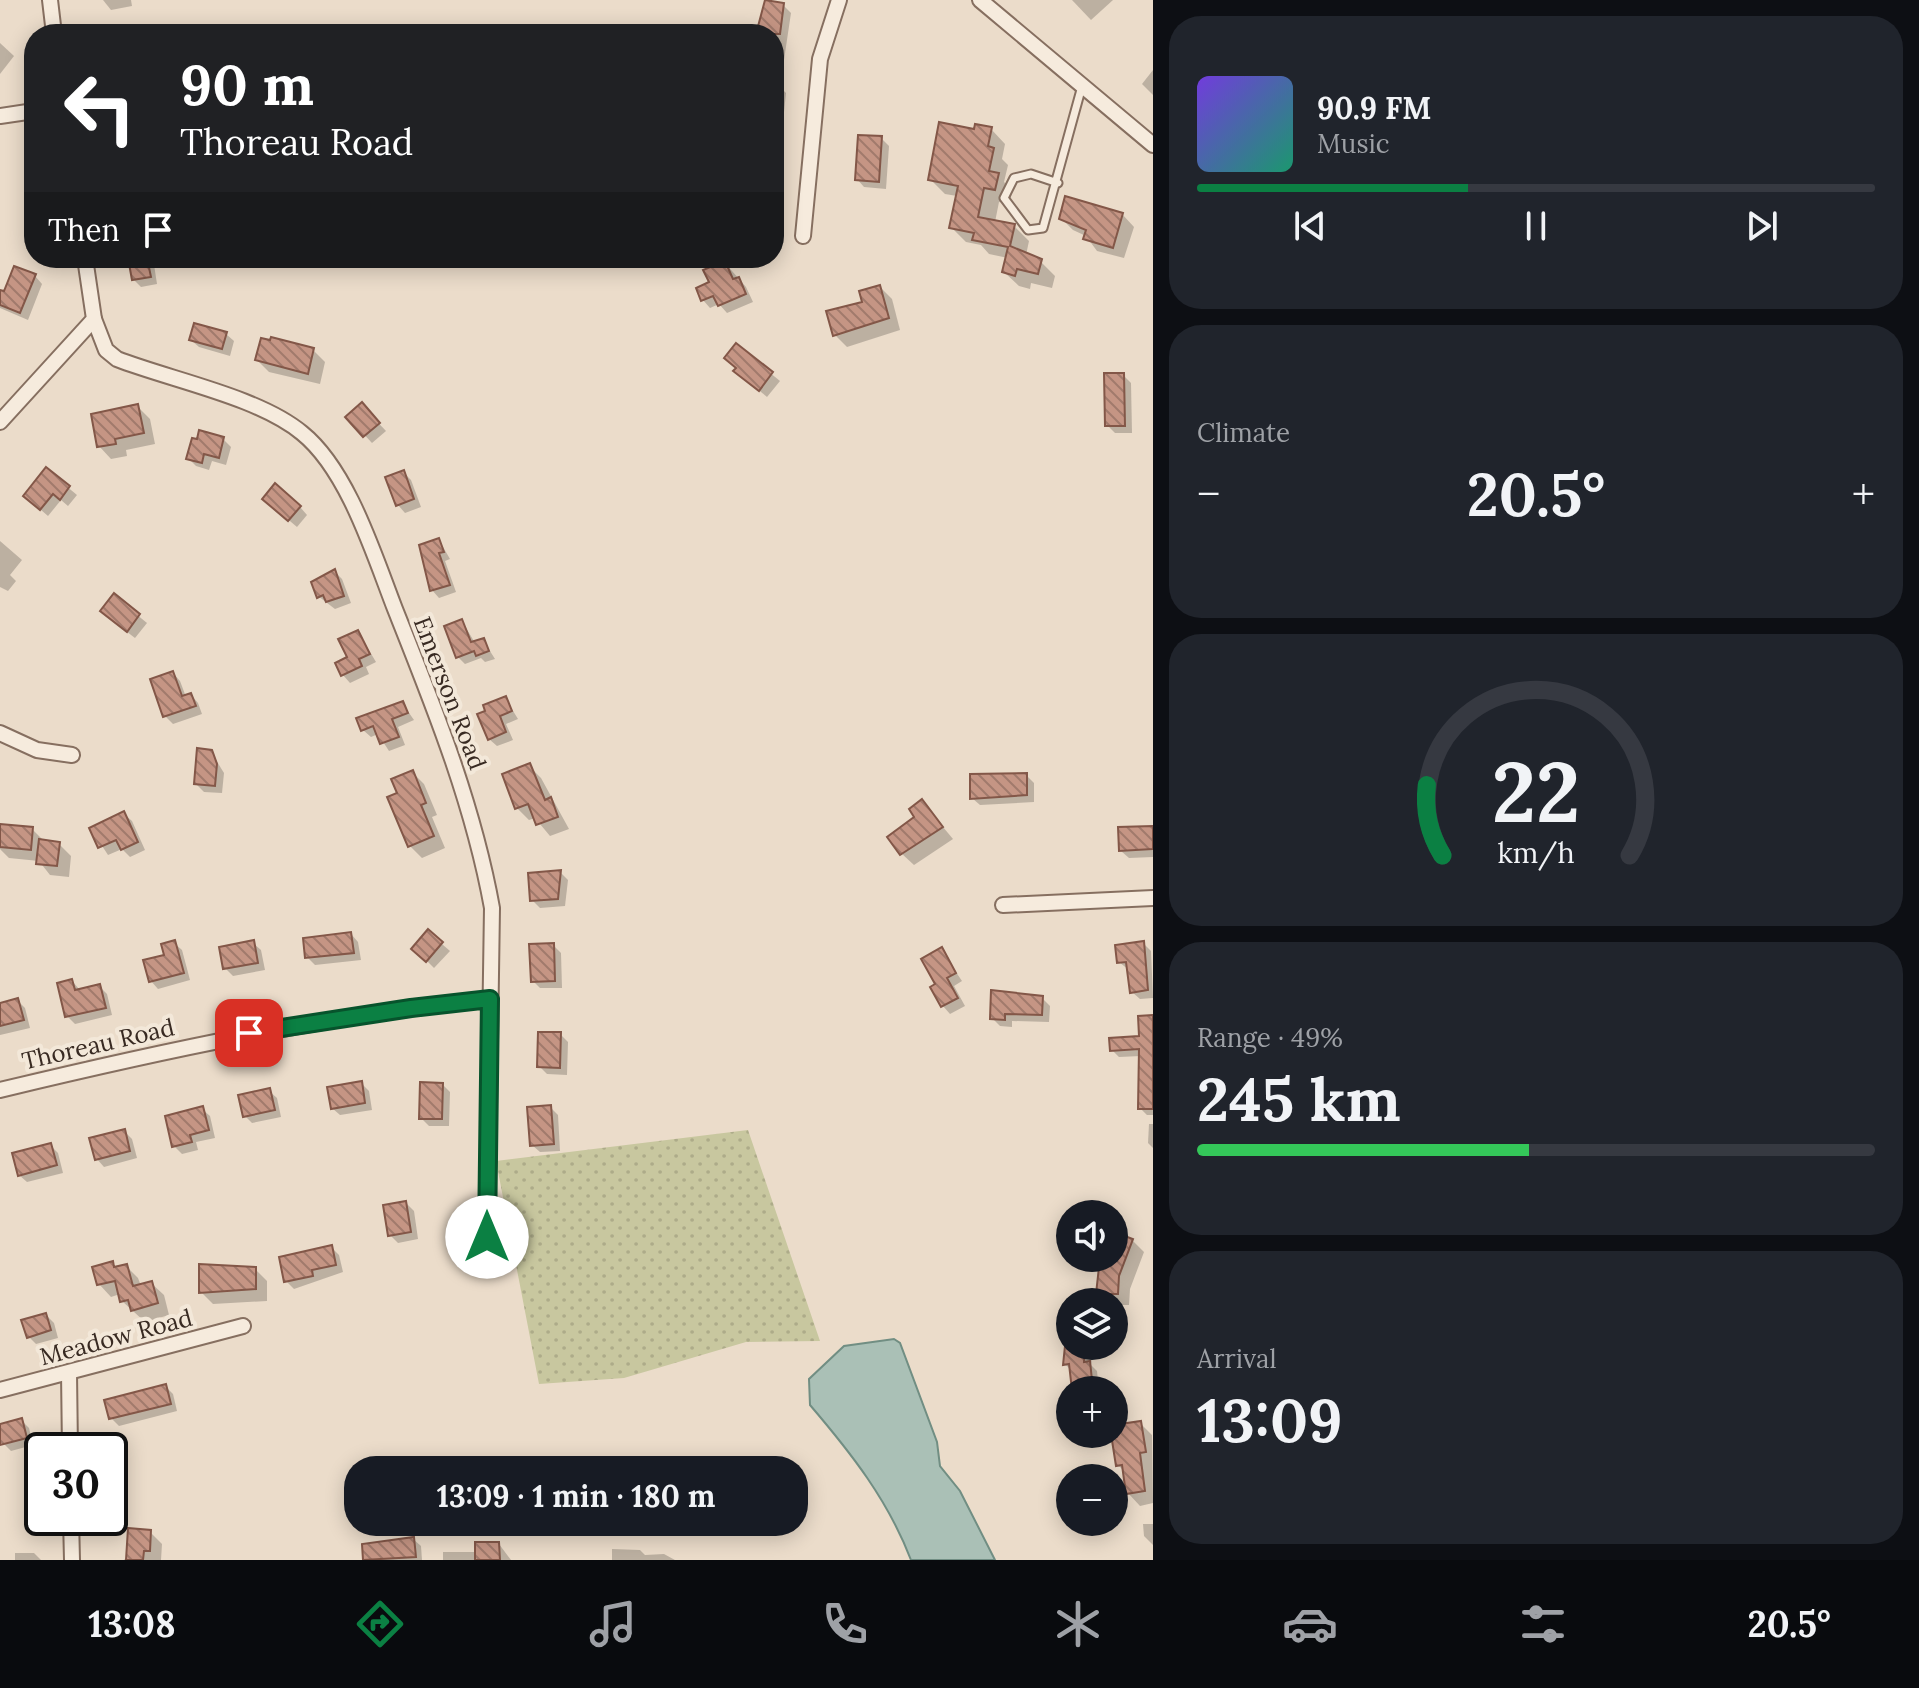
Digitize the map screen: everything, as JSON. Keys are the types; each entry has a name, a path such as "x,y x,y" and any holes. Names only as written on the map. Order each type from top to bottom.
{"street":[{"path":"50,0 53,24"},
{"path":"803,236 820,59 839,0"},
{"path":"980,0 1153,145"},
{"path":"0,116 24,112"},
{"name":"Emerson Road","path":"86,268 94,319 106,350 117,359 248,404 303,434 332,471 371,549 454,760 471,812 492,908 487,1237"},
{"path":"0,422 94,319"},
{"path":"0,733 37,750 72,755"},
{"path":"1003,905 1153,898"},
{"name":"Thoreau Road","path":"0,1090 175,1047 273,1029 490,999"},
{"name":"Meadow Road","path":"0,1390 243,1326"},
{"path":"69,1373 70,1432"},
{"path":"71,1536 72,1560"}],"lane":[{"path":"1058,183 1031,174 1014,178 1004,198 1028,230 1043,228 1058,183 1082,86"}],"green space":[{"path":"748,1130 820,1341 746,1342 624,1378 539,1384 496,1161"}],"shaded area":[{"path":"894,1339 900,1343 937,1442 940,1466 960,1491 995,1560 911,1560 891,1517 867,1478 810,1405 809,1379 844,1346"}],"building":[{"path":"765,0 784,3 781,24 759,24"},
{"path":"939,122 974,129 975,124 992,127 988,146 994,148 989,171 999,173 995,190 984,188 978,217 1015,224 1010,246 1042,259 1038,274 1017,269 1015,276 1002,272 1008,247 972,240 974,233 949,228 958,186 928,180"},
{"path":"858,135 882,136 879,182 855,180"},
{"path":"1065,196 1123,213 1113,248 1083,239 1086,230 1059,219"},
{"path":"14,266 36,274 20,313 0,305 0,290 4,291"},
{"path":"130,268 149,268 151,277 132,280"},
{"path":"728,268 733,279 739,277 746,294 718,306 713,296 701,301 696,288 709,282 703,270"},
{"path":"880,285 889,318 833,336 826,311 862,302 859,291"},
{"path":"194,323 227,332 222,349 189,340"},
{"path":"271,337 314,348 308,374 255,360 261,338 270,340"},
{"path":"736,343 773,372 759,391 733,371 736,368 724,358"},
{"path":"1104,373 1124,373 1125,426 1105,426"},
{"path":"362,402 380,423 363,437 345,417"},
{"path":"138,404 144,433 115,439 116,444 97,447 91,414"},
{"path":"199,430 224,437 219,458 204,454 202,463 186,459 192,438 197,439"},
{"path":"46,467 70,486 60,500 53,494 40,510 23,496"},
{"path":"404,470 414,499 396,506 385,477"},
{"path":"275,483 301,506 288,521 262,499"},
{"path":"439,538 444,552 439,553 450,585 430,591 419,545"},
{"path":"335,569 344,596 326,602 323,595 317,598 311,582"},
{"path":"114,593 140,614 127,632 100,611"},
{"path":"462,619 471,642 484,638 489,651 476,656 474,651 456,658 444,626"},
{"path":"358,630 370,654 359,659 362,666 341,676 335,663 347,657 338,639"},
{"path":"173,671 182,696 191,693 196,706 163,717 150,679"},
{"path":"506,696 512,711 500,716 506,732 488,740 477,714 485,711 483,705"},
{"path":"403,701 408,713 392,719 399,737 380,744 373,726 361,731 356,718"},
{"path":"197,748 212,750 217,764 215,786 194,784"},
{"path":"530,763 545,800 551,797 558,817 536,825 528,804 515,809 502,774"},
{"path":"413,770 426,803 421,805 434,836 408,847 387,797 397,793 391,779"},
{"path":"1027,773 1027,795 970,799 970,774"},
{"path":"922,799 943,827 900,855 887,837 914,817 909,809"},
{"path":"124,811 138,842 121,850 116,840 98,848 89,828"},
{"path":"0,824 33,827 31,850 0,847"},
{"path":"1153,826 1153,849 1119,851 1118,827"},
{"path":"39,839 60,842 57,866 36,864"},
{"path":"561,870 558,899 530,901 528,873"},
{"path":"428,929 443,942 426,962 411,949"},
{"path":"351,932 354,953 305,958 303,938"},
{"path":"175,940 184,973 149,982 143,960 164,955 161,944"},
{"path":"254,940 258,963 223,969 219,947"},
{"path":"1144,941 1148,990 1130,993 1126,962 1117,963 1115,945"},
{"path":"554,943 555,981 531,982 529,944"},
{"path":"942,947 956,973 947,978 958,998 941,1007 930,987 935,984 921,959"},
{"path":"72,979 75,990 100,984 106,1008 65,1017 57,983"},
{"path":"991,990 1043,996 1042,1015 1005,1014 1005,1020 990,1019"},
{"path":"18,998 24,1020 0,1026 0,1003"},
{"path":"1153,1015 1153,1109 1138,1109 1139,1049 1110,1051 1109,1038 1139,1036 1138,1016"},
{"path":"538,1032 561,1032 560,1068 537,1067"},
{"path":"362,1081 365,1103 331,1109 327,1087"},
{"path":"420,1082 443,1083 442,1119 419,1119"},
{"path":"270,1088 275,1110 243,1117 238,1095"},
{"path":"551,1105 554,1144 530,1146 527,1107"},
{"path":"203,1106 209,1130 190,1135 192,1142 172,1147 165,1116"},
{"path":"125,1129 130,1151 95,1160 89,1138"},
{"path":"51,1143 57,1165 18,1176 12,1153"},
{"path":"406,1201 411,1232 388,1236 383,1205"},
{"path":"332,1245 336,1265 312,1270 313,1276 284,1282 279,1257"},
{"path":"113,1261 114,1267 127,1264 133,1286 152,1281 158,1303 131,1311 128,1300 120,1302 115,1281 97,1285 92,1267"},
{"path":"199,1264 256,1267 256,1289 199,1293"},
{"path":"1098,1272 1121,1272 1118,1288 1097,1288"},
{"path":"46,1313 51,1330 27,1338 21,1320"},
{"path":"1064,1360 1090,1361 1092,1376 1070,1376 1069,1364 1063,1365"},
{"path":"166,1384 171,1404 109,1419 104,1400"},
{"path":"22,1418 24,1439 0,1445 0,1424"},
{"path":"1141,1421 1146,1452 1140,1453 1145,1491 1128,1494 1128,1464 1116,1464 1113,1448 1128,1448 1128,1423"},
{"path":"128,1528 151,1530 150,1551 144,1551 143,1560 126,1560"},
{"path":"414,1537 416,1557 363,1560 362,1544"},
{"path":"475,1542 499,1542 500,1560 475,1560"}],"route":[{"path":"249,1033 490,999 487,1237"}]}
